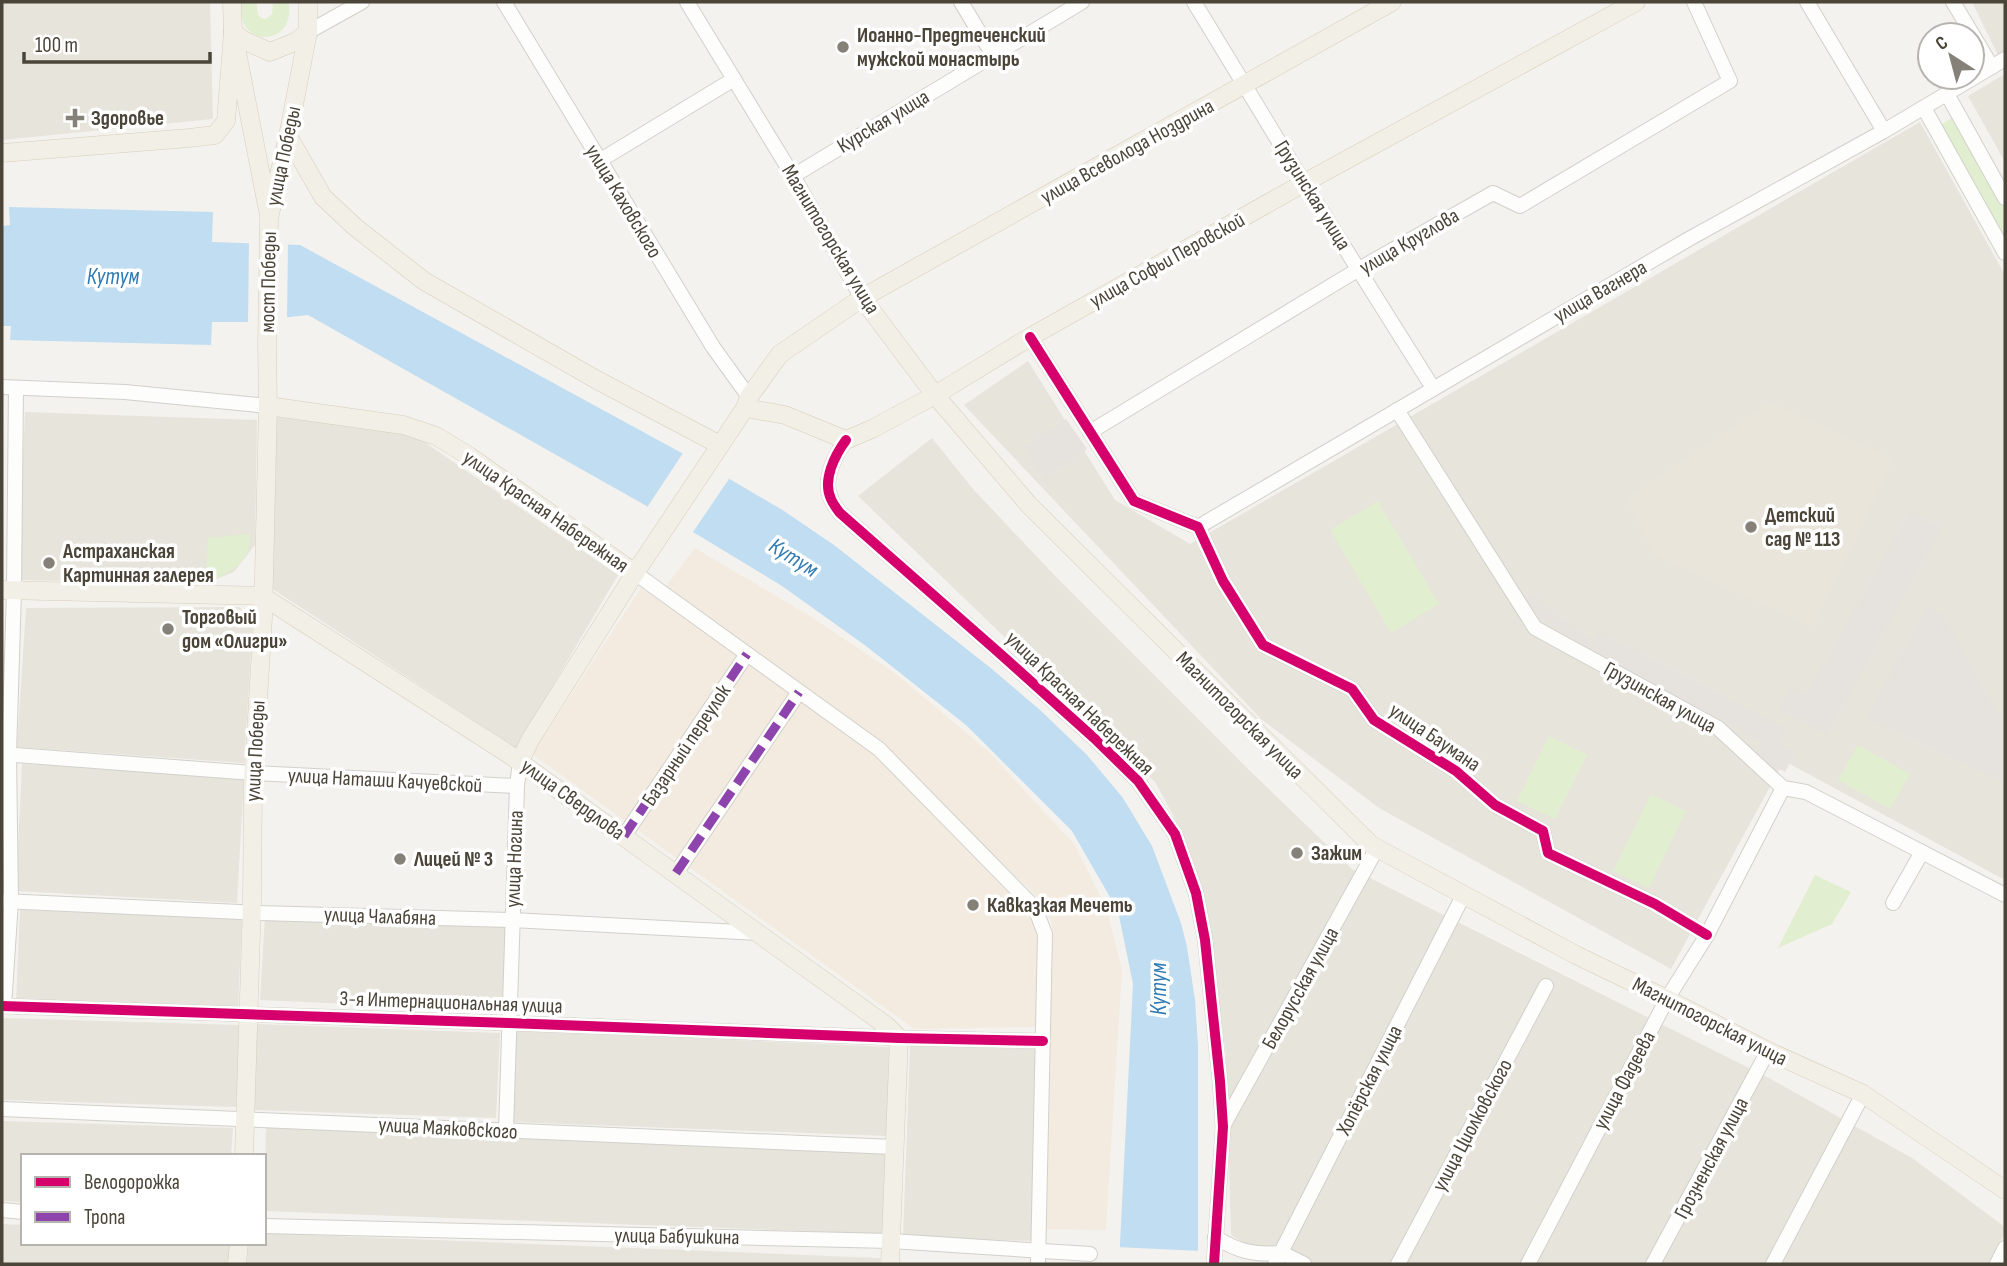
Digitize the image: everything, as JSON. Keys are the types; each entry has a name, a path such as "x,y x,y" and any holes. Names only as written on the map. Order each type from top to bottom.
{"main road":[{"name":"улица Победы","path":"233,2 233,32 269,218"},
{"name":"улица Победы","path":"269,218 308,32 308,2"},
{"name":"улица Всеволода Ноздрина","path":"747,402 780,354 862,298 1392,2"},
{"name":"улица Софьи Перовской","path":"846,440 935,395 1030,337 1304,183 1636,2"},
{"path":"233,32 243,40 270,52 297,41 308,32"},
{"path":"2,153 215,135 226,121 233,32"},
{"path":"288,136 323,197 355,228 424,281 597,380 715,452 747,402 846,440"},
{"name":"мост Победы","path":"267,346 269,218"},
{"name":"Магнитогорская улица","path":"862,298 935,395 1029,505 1371,845 1576,955 1768,1051 1863,1094 2005,1190"},
{"name":"улица Победы","path":"244,1154 252,912 253,773 263,618 267,346"},
{"name":"улица Красная Набережная","path":"268,406 403,425 436,436 469,456 635,573"},
{"name":"улица Ногина","path":"520,761 530,740 635,573 715,452"},
{"path":"8,591 262,596"},
{"name":"улица Свердлова","path":"262,596 520,761 887,1026 899,1038"},
{"path":"890,1264 899,1038"},
{"path":"237,1264 239,1245"}],"street":[{"path":"308,32 362,2"},
{"name":"улица Каховского","path":"503,2 747,402"},
{"name":"Магнитогорская улица","path":"687,2 793,176 862,298"},
{"path":"961,2 993,55"},
{"name":"Курская улица","path":"793,176 1082,2"},
{"name":"Грузинская улица","path":"1194,2 1433,388"},
{"name":"улица Круглова","path":"1090,432 1359,269 1493,193 1520,206 1730,81 1694,2"},
{"path":"1807,2 1884,131"},
{"path":"1953,2 1992,67"},
{"name":"улица Вагнера","path":"1198,527 1687,240 1884,131 2005,59"},
{"path":"599,162 734,79"},
{"path":"1947,94 2005,198"},
{"path":"1924,108 2005,253"},
{"path":"1030,337 1134,501 1198,527"},
{"path":"3,1006 9,387"},
{"name":"улица Красная Набережная","path":"9,387 125,392 268,406"},
{"name":"Грузинская улица","path":"1397,410 1535,628 1718,728 1783,788 1806,792 2005,895"},
{"name":"улица Красная Набережная","path":"846,440 833,458 829,473 829,496 840,513 1094,738 1138,781 1175,834 1196,893 1205,940 1220,1081 1223,1127 1214,1264"},
{"name":"улица Баумана","path":"1198,527 1223,580 1263,645 1352,689 1374,720 1457,771 1495,805 1543,831 1548,853 1654,904 1707,935"},
{"name":"улица Красная Набережная","path":"635,573 879,750 1035,908 1045,934 1038,1258"},
{"name":"Базарный переулок","path":"624,836 747,654"},
{"path":"676,873 799,692"},
{"name":"улица Наташи Качуевской","path":"5,754 253,773 517,786"},
{"name":"улица Ногина","path":"506,1130 520,761"},
{"name":"улица Фадеева","path":"1528,1264 1667,999 1707,935 1783,788"},
{"name":"Белорусская улица","path":"1223,1127 1377,848"},
{"path":"1893,903 1922,852"},
{"name":"Хопёрская улица","path":"1278,1258 1463,896"},
{"name":"улица Чалабяна","path":"6,901 512,920 759,933"},
{"name":"улица Циолковского","path":"1398,1264 1546,986"},
{"name":"3-я Интернациональная улица","path":"3,1006 1043,1041"},
{"name":"Грозненская улица","path":"1653,1264 1768,1051"},
{"path":"1773,1264 1863,1094"},
{"name":"улица Маяковского","path":"2,1109 894,1147"},
{"path":"2,1210 21,1212"},
{"name":"улица Бабушкина","path":"266,1227 891,1241 1038,1258 1090,1254"},
{"path":"1215,1237 1233,1248 1304,1264"},
{"path":"1997,1264 2005,1248"}],"shaded area":[{"path":"2,2 210,2 213,119 2,140"},
{"path":"1972,2 2005,2 2005,53 1999,57 1986,31 1986,21 1981,21"},
{"path":"2005,74 2005,162 1968,96 1976,91 1986,91 1986,85"},
{"path":"1920,122 2005,275 2005,880 1784,761 1671,969 1379,808 1261,719 964,405 1028,361 1115,500 1190,544"},
{"name":"Детский сад № 113","path":"1771,403 1894,459 1813,627 1653,554 1627,499"},
{"path":"25,412 257,420 255,545 234,572 206,583 18,580"},
{"path":"273,415 404,428 618,575 516,748 268,586"},
{"path":"1066,419 1087,449 1046,478 1025,448"},
{"path":"932,438 973,489 1058,579 1352,869 1769,1078 1912,1158 2005,1227 1990,1264 1268,1264 1278,1246 1251,1247 1231,1235 1226,1053 1207,926 1193,860 1174,817 1155,782 858,496"},
{"path":"1911,511 1941,528 1826,734 1780,709 1792,688 1807,696"},
{"path":"695,548 810,616 896,674 989,752 1075,845 1107,910 1122,969 1106,1230 1044,1229 1052,923 1042,901 860,727 663,590"},
{"path":"641,588 876,752 1028,908 1040,937 1035,1027 914,1029 532,754"},
{"path":"1532,593 1546,609 1593,639 1588,648 1540,617 1524,600"},
{"path":"239,607 253,620 244,763 17,747 26,608"},
{"path":"1928,607 1941,614 1997,713 2005,718 2005,782 1867,718"},
{"path":"1600,632 1786,729 1778,744 1795,753 1785,772 1755,756 1762,741 1590,651"},
{"path":"22,764 244,776 237,903 16,891"},
{"path":"20,910 242,918 238,1009 16,1001"},
{"path":"265,915 505,924 505,1011 260,1000"},
{"path":"2,1018 240,1025 236,1107 2,1100"},
{"path":"257,1024 500,1033 496,1118 253,1110"},
{"path":"512,1030 889,1047 887,1136 512,1122"},
{"path":"910,1046 1040,1049 1033,1241 903,1237"},
{"path":"2,1121 233,1128 231,1154 21,1154 21,1202 2,1201"},
{"path":"266,1127 888,1149 884,1234 266,1211"},
{"path":"2,1224 21,1225 21,1245 231,1245 229,1264 2,1264"},
{"path":"266,1233 880,1258 880,1264 247,1264 248,1245 266,1245"}],"green space":[{"path":"241,2 257,2 259,15 266,19 272,14 273,2 289,2 289,15 285,26 275,35 254,35 243,21"},
{"path":"1953,117 2005,209 2005,239 1941,125"},
{"path":"1378,501 1439,604 1391,633 1330,530"},
{"path":"250,534 243,560 231,571 206,582 208,538"},
{"path":"1549,736 1587,755 1555,819 1517,801"},
{"path":"1858,745 1910,774 1890,809 1838,780"},
{"path":"1651,794 1686,811 1649,888 1613,871"},
{"path":"1815,875 1851,892 1832,924 1778,948"}],"water":[{"name":"Кутум","path":"9,207 213,212 212,242 300,245 784,511 834,545 1040,710 1087,755 1123,798 1152,846 1181,923 1195,1000 1198,1045 1198,1264 1119,1264 1133,984 1118,911 1072,831 966,725 866,646 782,586 698,535 308,315 246,322 212,322 211,345 10,340 11,326 2,326 2,226 10,225"}],"pier":[{"path":"249,240 288,241 287,321 248,325"},
{"path":"685,450 731,476 691,535 646,509"},
{"path":"1116,1247 1201,1251 1201,1264 1115,1264"}],"marked path":[{"path":"624,836 747,654"},
{"path":"676,873 799,692"}],"cycle path":[{"path":"1030,337 1134,501 1198,527 1223,581 1263,645 1352,689 1374,720 1456,771 1495,805 1543,831 1548,853 1655,904 1707,935"},
{"path":"846,440 834,460 828,484 831,499 840,513 1094,738 1138,781 1175,834 1196,893 1205,940 1220,1081 1223,1127 1214,1264"},
{"path":"2,1006 1043,1041"}],"place":[{"name":"Иоанно-Предтеченский мужской монастырь","path":"843,47"},
{"name":"Здоровье","path":"75,118"},
{"name":"Детский сад № 113","path":"1751,527"},
{"name":"Астраханская Картинная галерея","path":"49,563"},
{"name":"Торговый дом «Олигри»","path":"168,629"},
{"name":"Зажим","path":"1297,853"},
{"name":"Лицей № 3","path":"400,859"},
{"name":"Кавказкая Мечеть","path":"973,905"}]}
